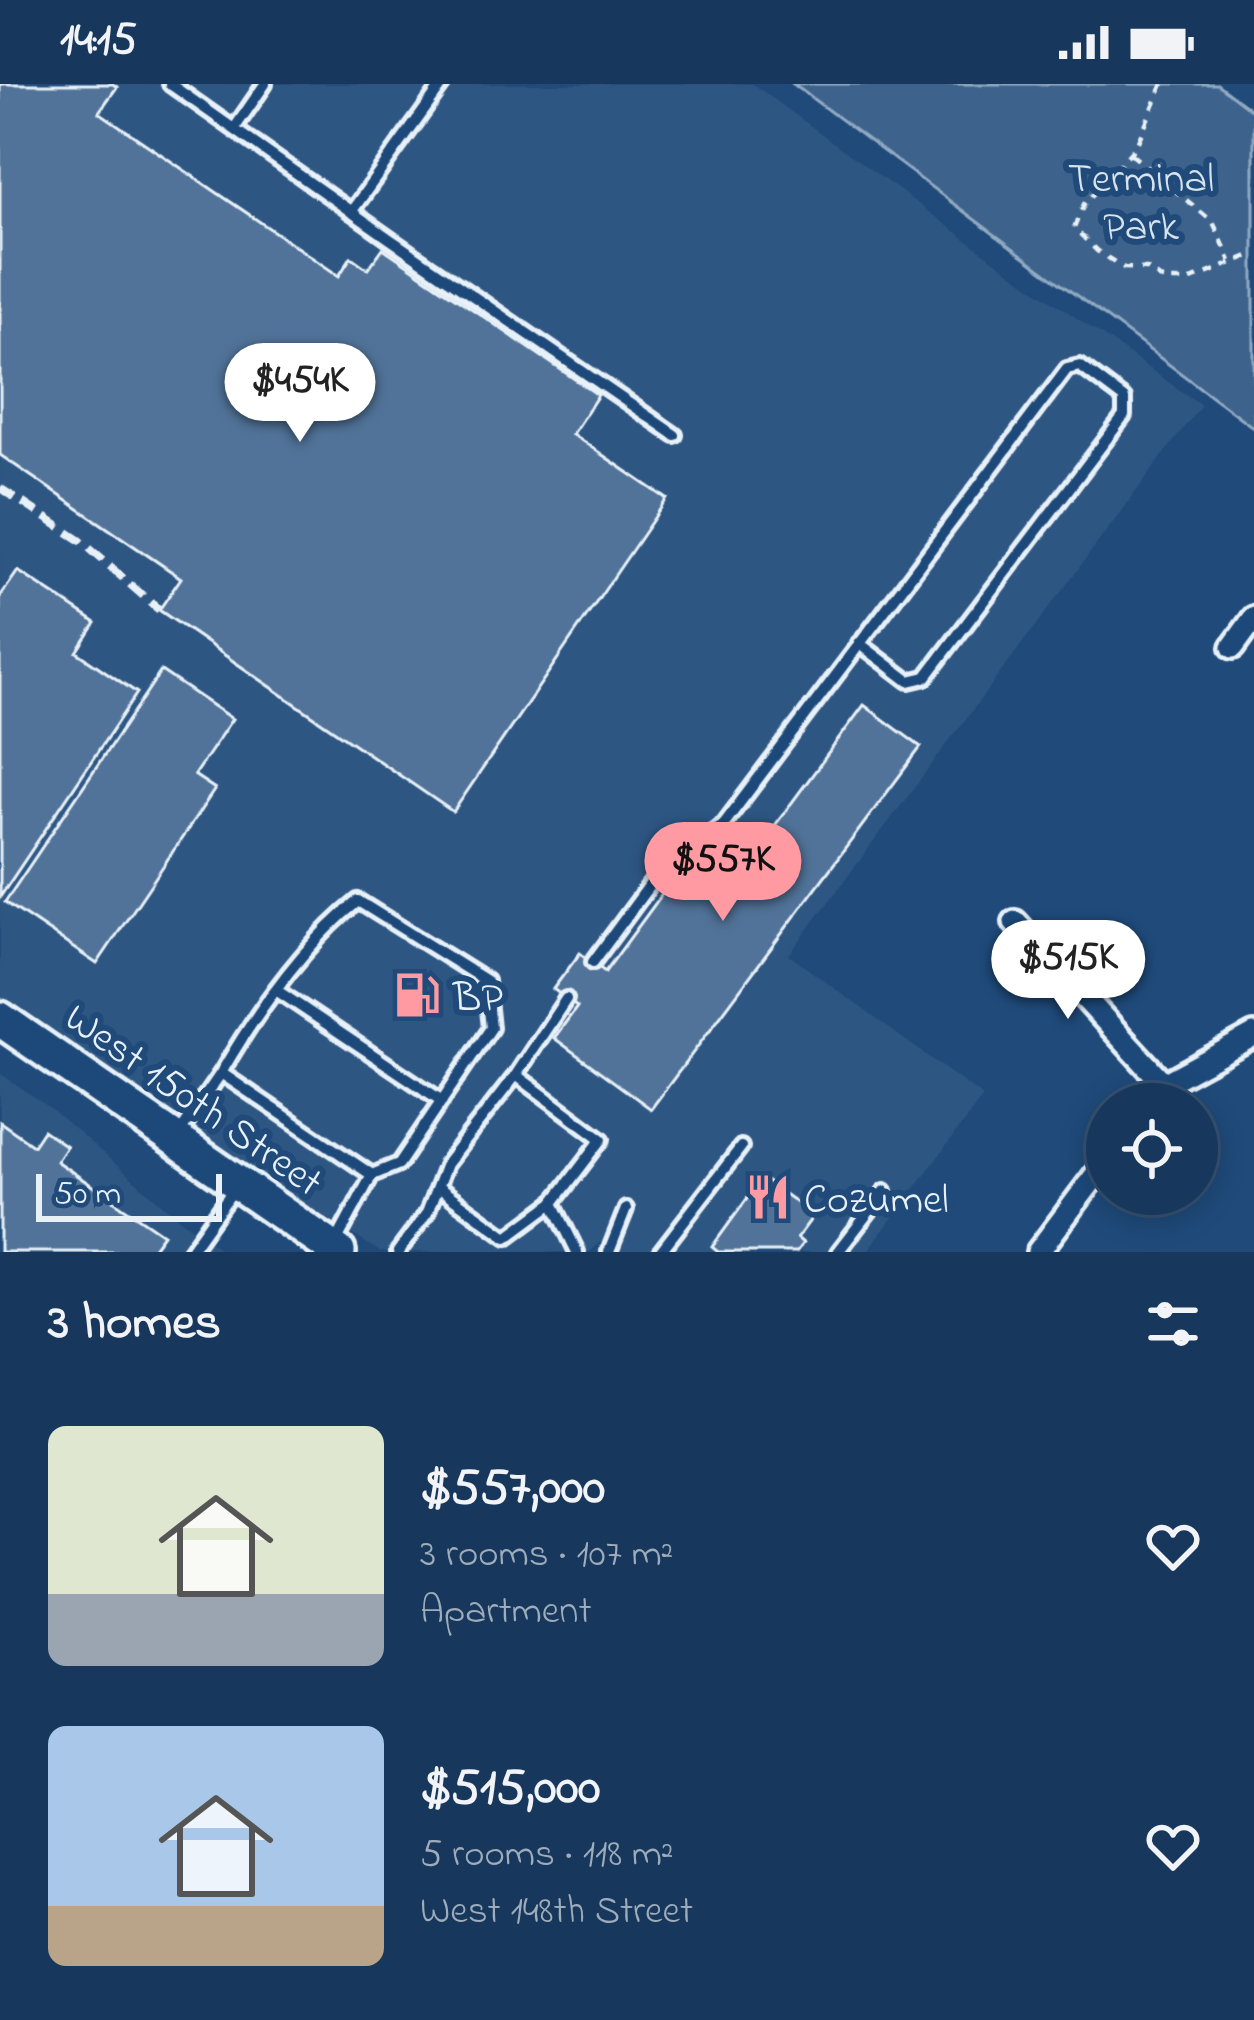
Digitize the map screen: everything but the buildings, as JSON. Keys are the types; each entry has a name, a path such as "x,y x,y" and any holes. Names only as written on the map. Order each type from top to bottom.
{"main road":[{"name":"West 150th Street","path":"0,1019 336,1250"}],"street":[{"path":"1233,647 1254,618"},
{"path":"1015,922 1163,1083"},
{"path":"1166,1083 1254,1035"},
{"path":"1038,1252 1086,1188"}],"lane":[{"path":"234,129 265,84"},
{"path":"351,212 443,84"},
{"path":"174,85 675,435"},
{"path":"593,962 668,860 723,825 859,643 1067,369 1080,366 1124,399 1124,416 926,677 909,681 859,643"},
{"path":"175,1139 263,1005 332,922 358,901 486,981 491,1028 399,1163 372,1175 336,1250"},
{"path":"276,990 442,1101"},
{"path":"398,1252 427,1213 446,1165 516,1075 566,999"},
{"path":"221,1073 372,1175"},
{"path":"437,1187 507,1237 553,1203 602,1138 516,1075"},
{"path":"660,1252 741,1147"},
{"path":"189,1252 238,1183"},
{"path":"838,1252 885,1191"},
{"path":"553,1203 578,1252"},
{"path":"609,1252 626,1209"}],"path":[{"path":"1163,84 1136,146 1084,204 1074,228 1124,268 1147,269 1164,281 1189,280 1254,254"},
{"path":"1130,153 1213,222 1232,262"}],"shaded area":[{"path":"0,84 753,84 1201,405 789,955 983,1097 867,1252 612,1252 600,1242 590,1252 380,1252 135,1095 0,1000"},
{"path":"0,1073 50,1108 224,1252 0,1252"}],"green space":[{"name":"Terminal Park","path":"793,84 1217,84 1254,112 1254,428"}],"railway":[{"path":"0,488 80,540 159,610"}],"place":[{"name":"BP","path":"417,995"},
{"name":"Cozumel","path":"768,1197"}]}
